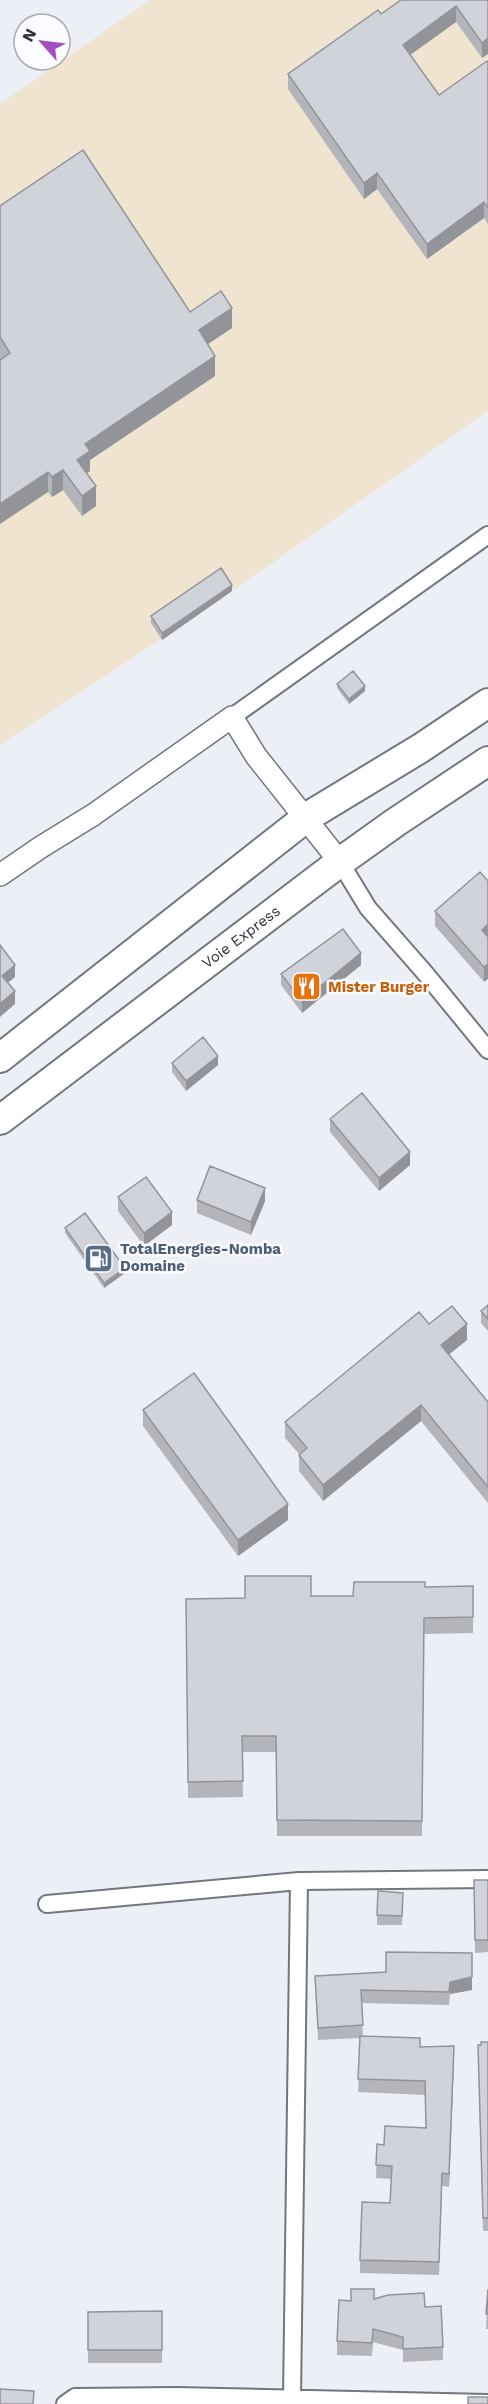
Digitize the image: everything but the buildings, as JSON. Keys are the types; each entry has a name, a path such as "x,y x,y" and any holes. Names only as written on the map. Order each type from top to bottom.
{"highway":[{"path":"0,1058 307,817 421,748 488,703"},
{"name":"Voie Express","path":"0,1120 340,862 488,761"}],"street":[{"path":"0,875 93,815 488,535"},
{"path":"231,717 256,756 307,817 340,862 368,909 425,973 488,1050"},
{"path":"47,1904 299,1881 488,1878"},
{"path":"292,2398 299,1881"},
{"path":"65,2404 75,2397 94,2396 488,2403"}],"shaded area":[{"path":"150,0 488,0 488,411 201,613 0,745 0,104 46,72 72,72 72,54"}],"place":[{"name":"Mister Burger","path":"307,987"},
{"name":"TotalEnergies-Nomba Domaine","path":"99,1258"}]}
